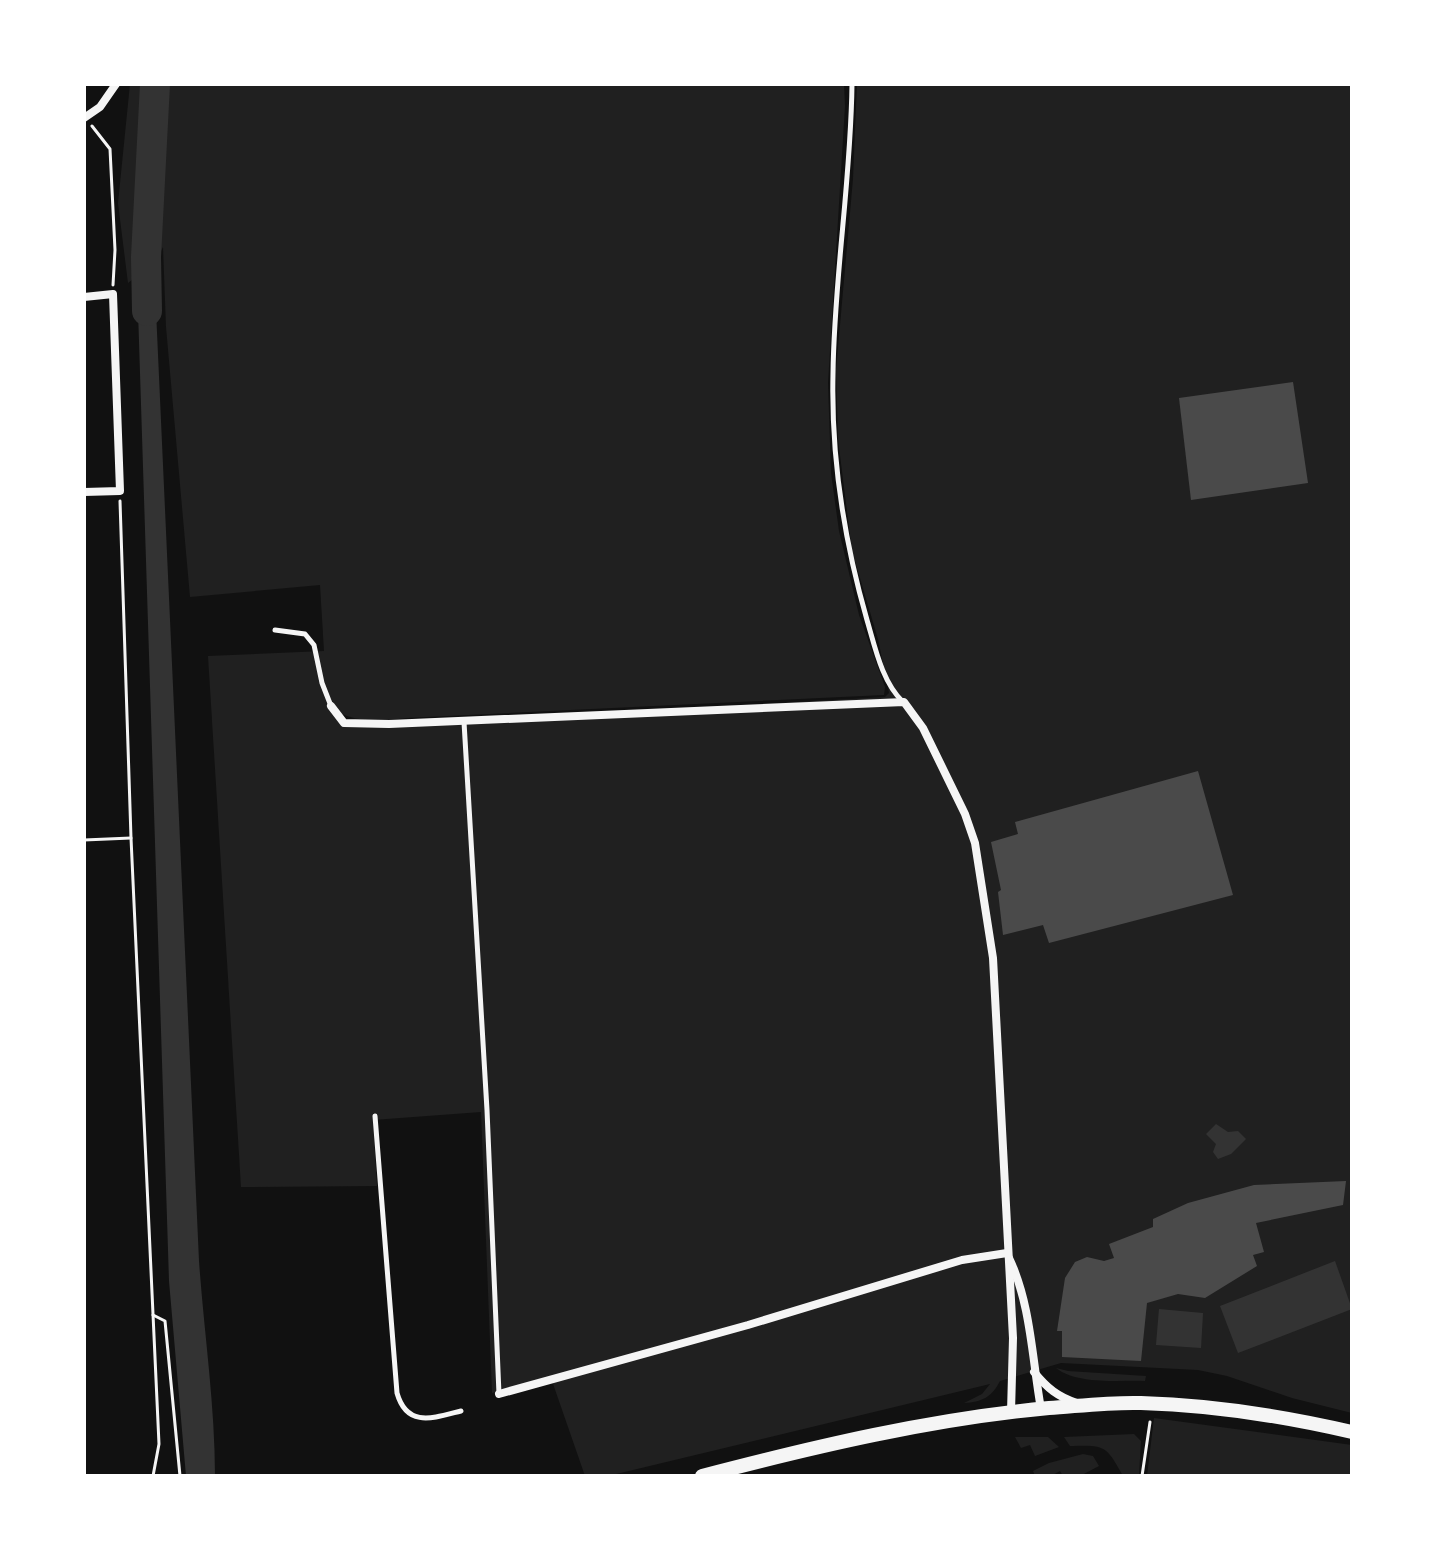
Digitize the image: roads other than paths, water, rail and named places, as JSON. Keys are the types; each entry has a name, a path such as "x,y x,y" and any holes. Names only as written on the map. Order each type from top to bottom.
{"main road":[{"path":"702,1476 905,1427 1084,1405 1138,1403 1224,1408 1352,1432"}],"street":[{"path":"84,118 100,107 116,84"},
{"path":"84,297 113,294 120,491 84,492"},
{"path":"331,706 344,723 389,724 904,702 923,728 965,814 975,843 993,958 1013,1338 1011,1412"},
{"path":"1007,1253 1024,1300 1041,1409"},
{"path":"499,1394 748,1325 962,1260 1007,1253"},
{"path":"1034,1371 1046,1387 1062,1398 1084,1405"}],"lane":[{"path":"852,84 832,375 837,474 850,554 873,640 894,693 904,702"},
{"path":"275,630 305,634 314,645 322,683 331,706"},
{"path":"464,721 487,1110 499,1394"},
{"path":"375,1116 397,1393 404,1410 413,1416 435,1417 461,1411"}],"waterway":[{"path":"147,311 146,257 155,84"}]}
